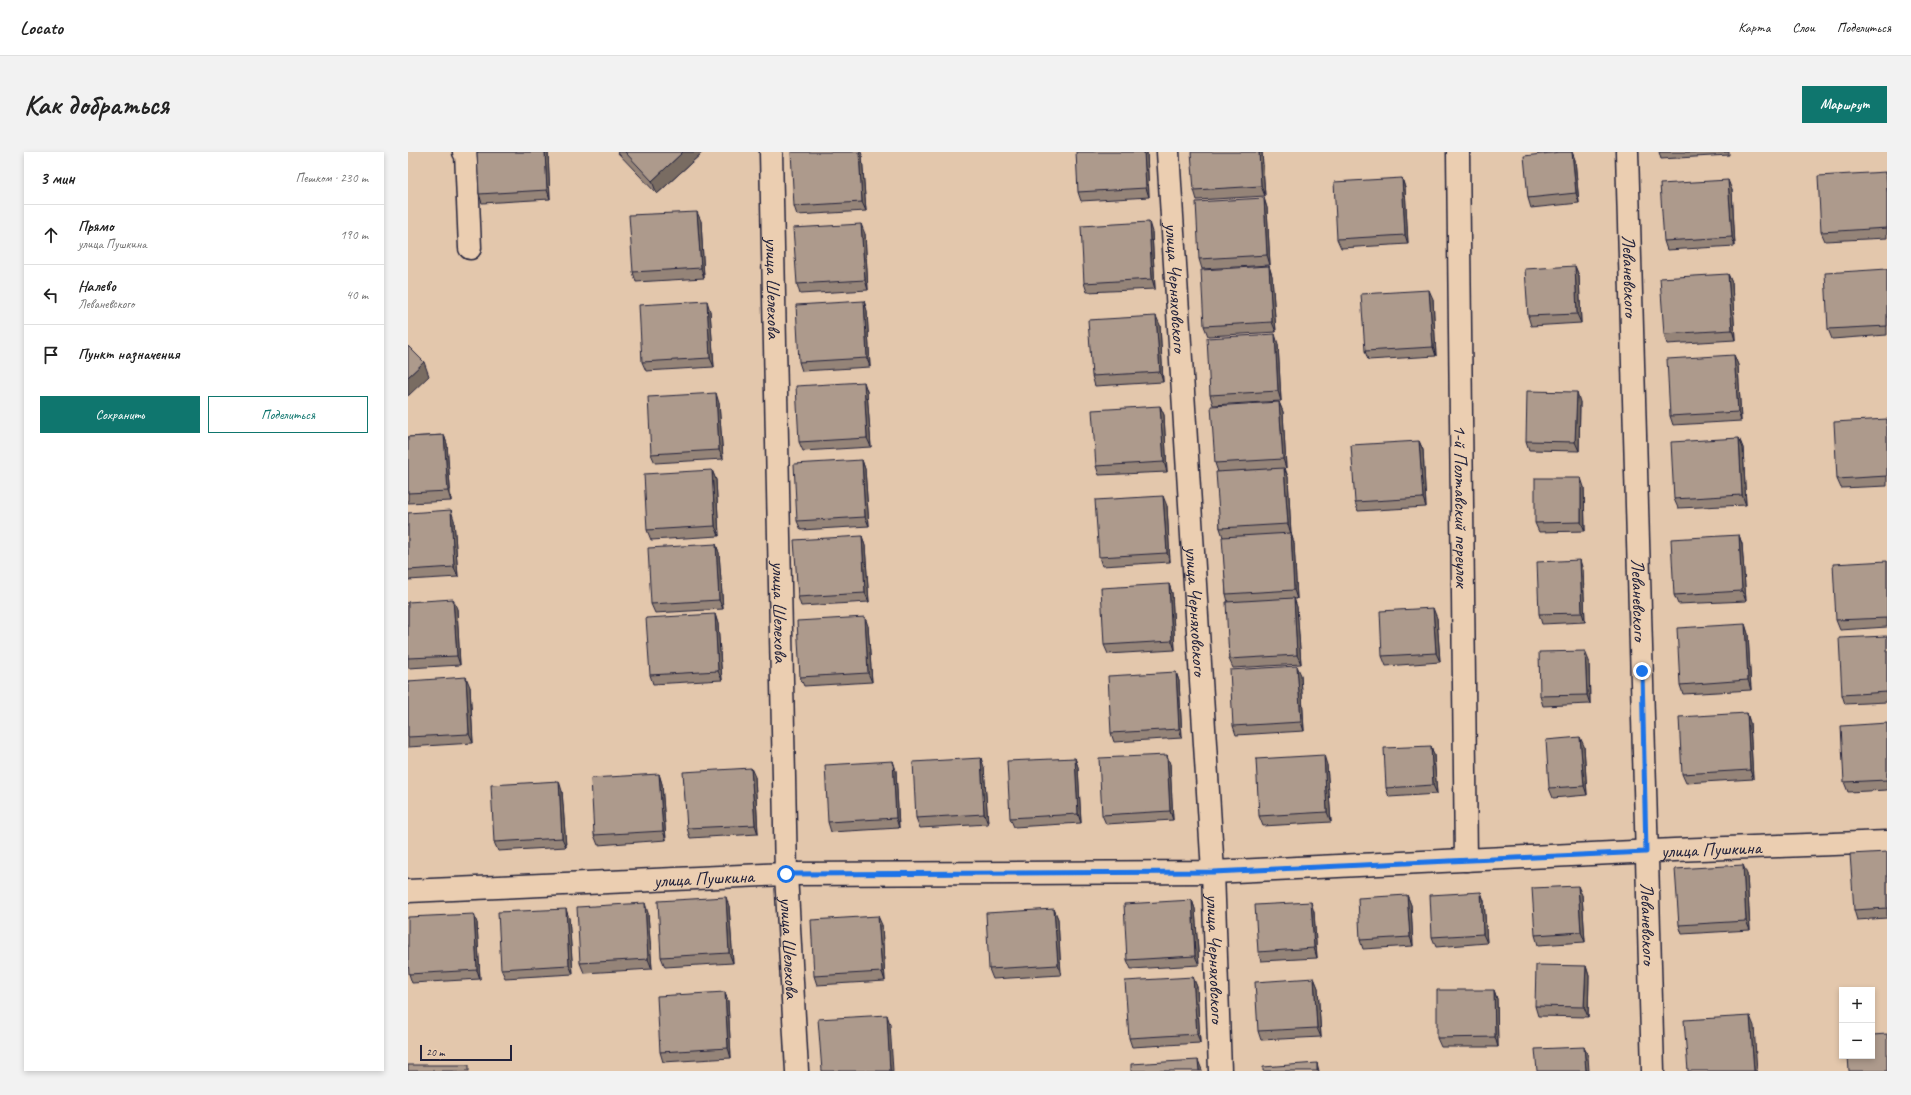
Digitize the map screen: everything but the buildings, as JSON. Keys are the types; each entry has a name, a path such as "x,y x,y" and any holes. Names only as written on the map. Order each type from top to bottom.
{"street":[{"path":"464,152 470,248"},
{"name":"улица Шелехова","path":"771,152 786,874 797,1071"},
{"name":"улица Черняховского","path":"1168,152 1213,872 1220,1071"},
{"name":"1-й Полтавский переулок","path":"1458,152 1466,860"},
{"name":"Леваневского","path":"1627,152 1653,1071"},
{"name":"улица Пушкина","path":"408,891 786,874 1213,872 1887,842"}],"route":[{"path":"786,874 1213,872 1646,852 1642,671"}]}
